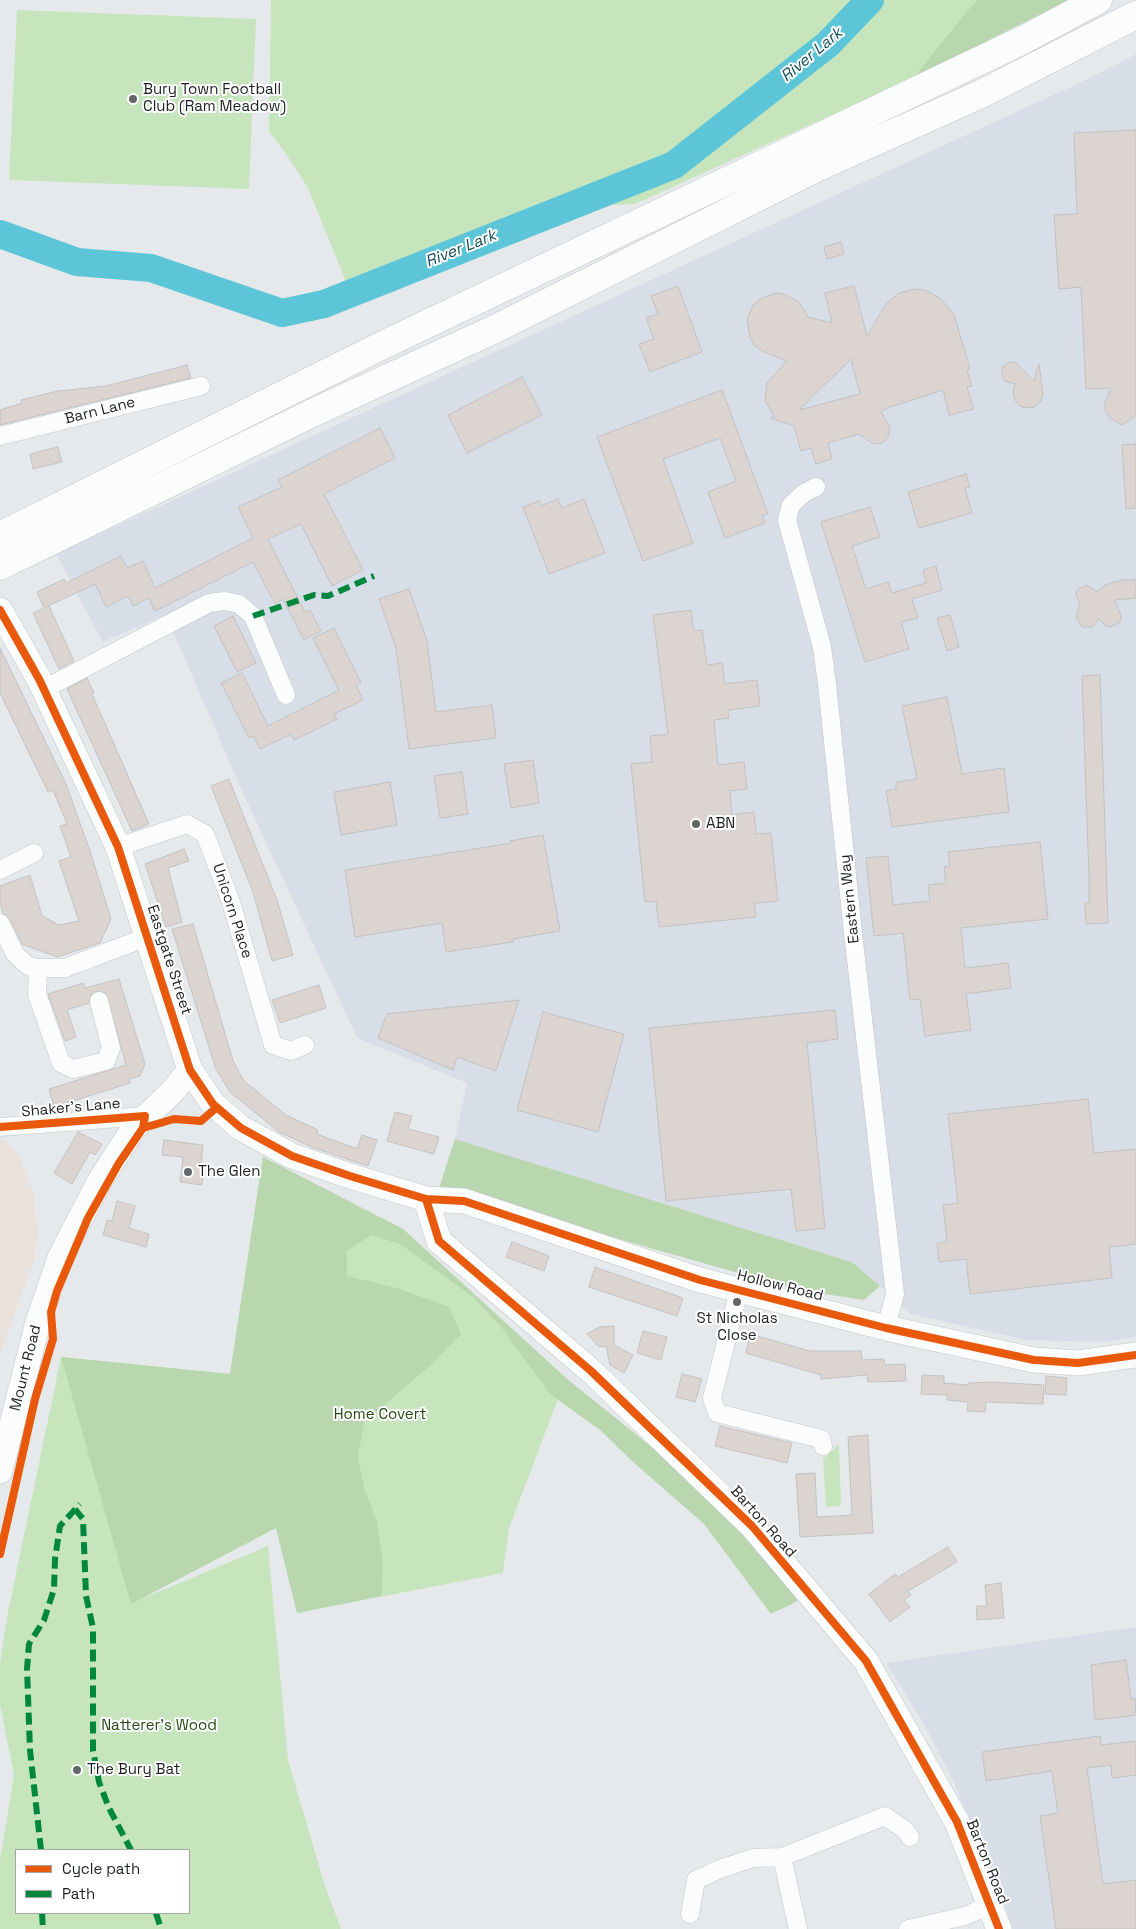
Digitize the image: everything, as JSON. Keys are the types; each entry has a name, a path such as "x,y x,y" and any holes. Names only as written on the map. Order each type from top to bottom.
{"highway":[{"path":"2,535 387,343 1025,40 1098,0"},
{"path":"9,561 312,413 504,324 816,168 981,94 1136,15"}],"street":[{"name":"Barn Lane","path":"0,436 201,386"},
{"name":"Eastern Way","path":"816,487 804,493 791,505 787,520 822,647 827,684 854,942 896,1294 886,1328"},
{"path":"44,689 209,603 225,601 239,604 253,616 286,695"},
{"name":"Eastgate Street","path":"0,610 44,689 118,847 190,1070 204,1094 226,1117 292,1156 426,1199"},
{"name":"Unicorn Place","path":"118,847 187,824 205,834 231,902 273,1045 291,1051 305,1046"},
{"path":"0,870 34,853"},
{"path":"0,924 15,954 28,966 38,968 65,968 147,937"},
{"path":"38,968 36,994 61,1063 73,1069 106,1061 111,1048 99,1001"},
{"name":"Mount Road","path":"0,1471 38,1322 60,1258 101,1179 134,1128 172,1092 190,1070"},
{"name":"Shaker's Lane","path":"0,1128 146,1116"},
{"name":"Hollow Road","path":"426,1199 464,1201 700,1280 886,1328 1034,1360 1078,1363 1136,1355"},
{"name":"Barton Road","path":"426,1199 438,1241 592,1371 752,1526 866,1661 958,1822 999,1929"},
{"path":"739,1290 712,1398 717,1413 821,1439 823,1446"},
{"path":"690,1914 688,1880 753,1858 782,1857 885,1816 906,1830 910,1837"},
{"path":"782,1857 798,1929"},
{"path":"908,1929 966,1916 990,1906"}],"shaded area":[{"path":"1136,54 1136,1337 1104,1342 1026,1340 911,1314 852,1262 455,1139 467,1083 357,1038 238,782 166,615 103,642 56,554 1077,84"},
{"path":"0,1140 6,1140 21,1161 33,1192 38,1229 36,1251 32,1266 0,1354"},
{"path":"1136,1627 1136,1929 1013,1929 992,1869 952,1779 923,1722 886,1663"}],"green space":[{"path":"271,0 977,0 913,78 635,204 592,206 354,301 308,188 269,131"},
{"path":"977,0 1069,0 913,78 964,15"},
{"name":"Bury Town Football Club (Ram Meadow)","path":"17,10 256,19 249,189 9,180"},
{"path":"455,1139 852,1262 880,1286 864,1300 798,1290 439,1188"},
{"name":"Natterer's Wood","path":"263,1157 403,1229 566,1378 509,1528 503,1573 297,1613 276,1528 139,1600 268,1546 288,1760 325,1886 341,1929 0,1929 0,1860 14,1775 0,1705 0,1664 7,1617 61,1357 230,1374"},
{"name":"Home Covert","path":"263,1157 403,1229 566,1378 669,1461 760,1544 798,1601 771,1614 704,1524 633,1462 600,1430 550,1394 502,1328 473,1297 400,1244 371,1235 347,1251 347,1276 397,1288 449,1307 461,1334 433,1363 364,1422 358,1457 364,1488 377,1522 383,1563 382,1596 297,1613 276,1528 131,1604 61,1357 230,1374"},
{"path":"839,1444 841,1506 826,1507 823,1459"}],"building":[{"path":"1136,130 1136,412 1134,417 1122,425 1110,418 1105,411 1105,403 1111,388 1086,389 1081,287 1059,289 1054,215 1077,214 1074,133"},
{"path":"841,242 844,254 827,259 824,247"},
{"path":"678,286 702,352 650,372 639,344 654,339 646,318 658,314 651,296"},
{"path":"854,286 867,336 885,305 899,293 916,289 925,290 940,298 954,315 970,368 967,370 972,386 967,387 974,409 949,415 943,390 887,408 881,412 890,427 889,435 885,441 879,444 872,443 859,434 828,443 832,459 816,464 811,448 801,451 794,426 771,418 774,417 765,400 767,383 787,361 762,351 754,345 750,337 747,320 753,305 760,299 776,293 784,294 799,302 808,317 832,323 825,293","holes":["851,359 860,394 799,410"]},
{"path":"1010,362 1016,363 1034,381 1039,364 1043,395 1040,402 1034,407 1020,406 1015,400 1013,393 1015,384 1005,381 1002,377 1002,367"},
{"path":"187,365 191,378 0,425 0,410 22,403 21,400 58,391 106,386"},
{"path":"522,377 542,415 467,453 448,415"},
{"path":"722,390 768,514 762,516 765,523 725,538 708,492 736,481 720,438 663,459 693,543 643,561 597,437"},
{"path":"380,428 395,458 324,494 363,570 332,586 301,524 268,539 305,612 310,610 321,631 304,640 283,599 275,604 253,562 155,611 149,598 133,606 128,596 106,607 95,584 46,607 49,606 74,661 59,669 33,613 44,608 37,592 64,579 66,583 121,556 127,568 143,561 155,588 253,538 238,507 282,487 278,480"},
{"path":"1136,444 1136,508 1126,509 1122,445"},
{"path":"58,447 62,462 33,469 30,454"},
{"path":"966,474 970,487 965,488 972,513 919,528 908,492"},
{"path":"558,499 562,508 584,499 605,553 549,574 523,507 539,501 541,506"},
{"path":"870,507 880,537 852,546 866,589 888,582 892,593 926,583 923,570 936,566 942,590 912,599 918,618 901,622 909,649 865,662 821,522"},
{"path":"1121,580 1136,580 1136,598 1115,600 1121,616 1120,622 1111,627 1106,626 1099,619 1092,627 1082,627 1076,617 1080,604 1076,595 1077,590 1086,585 1098,592 1105,585"},
{"path":"409,589 427,641 436,712 492,705 496,738 409,749 396,648 379,599"},
{"name":"ABN","path":"691,610 694,631 702,630 707,665 722,663 725,684 757,680 760,706 728,710 729,718 714,720 718,765 744,762 747,789 730,791 732,815 754,812 756,834 771,833 778,901 754,903 756,917 659,927 656,901 645,902 631,764 652,762 650,736 668,734 653,615"},
{"path":"950,615 959,647 947,651 937,618"},
{"path":"233,616 256,663 237,672 214,626"},
{"path":"334,628 361,683 356,685 363,700 334,714 337,719 294,740 291,734 260,749 253,736 249,738 221,683 242,673 268,726 339,690 313,638"},
{"path":"0,648 66,784 90,851 111,919 100,943 57,957 22,944 10,919 3,913 0,902 0,886 30,875 42,916 59,925 79,921 59,861 71,857 60,826 67,824 53,790 48,792 0,693"},
{"path":"1100,675 1108,923 1086,924 1085,903 1089,902 1089,877 1082,676"},
{"path":"87,678 94,693 92,694 149,824 132,831 67,689"},
{"path":"947,697 962,774 1004,768 1009,812 892,827 886,791 896,789 896,782 917,779 902,706"},
{"path":"533,760 539,803 511,808 504,764"},
{"path":"462,772 468,814 440,818 434,776"},
{"path":"229,779 277,900 293,955 272,961 253,892 211,786"},
{"path":"390,782 397,825 341,835 334,792"},
{"path":"543,835 560,931 513,939 513,942 446,952 442,923 355,937 345,870 511,843 510,841"},
{"path":"1040,842 1048,919 961,928 965,968 1008,963 1011,988 966,994 971,1030 925,1036 920,999 910,1000 903,933 874,936 866,858 888,856 893,905 930,901 928,885 946,883 944,867 950,866 948,852"},
{"path":"184,849 189,861 168,868 182,922 166,927 145,864"},
{"path":"193,924 233,1061 244,1081 286,1115 318,1130 317,1134 357,1149 362,1135 377,1140 368,1166 314,1148 279,1132 230,1092 216,1069 172,929"},
{"path":"119,979 145,1064 140,1076 129,1079 130,1083 54,1107 49,1089 126,1065 106,993 96,991 91,994 89,1003 67,1010 76,1037 65,1041 48,994 83,983 85,988"},
{"path":"319,985 326,1008 280,1023 272,1000"},
{"path":"519,1000 496,1071 457,1057 453,1070 378,1038 387,1014"},
{"path":"835,1010 838,1039 807,1043 825,1228 796,1231 791,1189 666,1201 649,1028"},
{"path":"543,1012 624,1034 598,1132 517,1110"},
{"path":"1088,1099 1094,1153 1136,1149 1136,1244 1109,1247 1112,1278 970,1294 966,1259 939,1262 937,1243 947,1242 943,1205 958,1203 948,1114"},
{"path":"395,1112 412,1116 408,1129 439,1137 434,1154 387,1141"},
{"path":"78,1132 102,1144 95,1155 90,1152 72,1184 54,1173"},
{"path":"164,1140 203,1145 201,1165 204,1166 202,1185 180,1182 183,1157 162,1155"},
{"path":"117,1201 135,1206 129,1228 149,1234 146,1247 103,1235 107,1220 112,1221"},
{"path":"512,1242 549,1256 544,1271 506,1257"},
{"path":"595,1267 683,1298 677,1316 589,1287"},
{"path":"614,1326 614,1345 633,1355 624,1373 610,1365 606,1346 599,1347 587,1334 599,1327"},
{"path":"643,1331 667,1337 661,1360 637,1353"},
{"path":"750,1334 810,1351 861,1351 862,1360 884,1359 885,1365 905,1364 906,1381 868,1382 867,1375 821,1379 821,1375 746,1353"},
{"path":"682,1374 702,1379 695,1402 676,1397"},
{"path":"922,1375 944,1376 944,1383 968,1385 969,1383 990,1382 1044,1385 1043,1404 986,1402 985,1412 967,1411 968,1402 947,1400 947,1395 921,1394"},
{"path":"1046,1376 1067,1378 1066,1395 1045,1394"},
{"path":"720,1426 792,1443 787,1463 715,1446"},
{"path":"868,1435 873,1533 800,1537 796,1474 815,1473 817,1517 852,1515 848,1437"},
{"path":"948,1547 957,1562 908,1591 911,1595 904,1600 910,1607 890,1622 869,1594 895,1574 898,1577"},
{"path":"1001,1583 1004,1618 977,1620 976,1606 987,1606 985,1585"},
{"path":"1126,1660 1131,1699 1135,1698 1136,1715 1095,1720 1091,1665"},
{"path":"1100,1736 1101,1745 1136,1741 1136,1775 1112,1778 1111,1765 1087,1768 1103,1884 1136,1880 1136,1929 1056,1929 1040,1816 1058,1813 1052,1771 986,1781 982,1752"}],"waterway":[{"name":"River Lark","path":"0,234 77,262 151,268 282,313 324,304 674,165 828,44 870,0"}],"marked path":[{"path":"253,616 314,595 328,596 374,576"},
{"path":"41,1849 30,1750 27,1669 29,1644 44,1620 54,1589 55,1559 60,1526 80,1504"},
{"path":"75,1509 83,1519 86,1596 93,1628 93,1750 99,1782 109,1808 130,1849"},
{"path":"42,1914 43,1929"},
{"path":"156,1914 161,1929"}],"cycle path":[{"path":"0,610 39,679 118,847 190,1070 213,1104 241,1128 292,1156 350,1176 426,1199 464,1201 700,1280 886,1328 1034,1360 1078,1363 1136,1355"},
{"path":"143,1128 174,1119 201,1121 216,1108"},
{"path":"0,1127 145,1116 143,1128 119,1163 88,1218 57,1291 51,1312 53,1339 35,1399 0,1554"},
{"path":"426,1199 439,1241 591,1371 752,1526 866,1661 957,1822 999,1929"}],"place":[{"name":"Bury Town Football Club (Ram Meadow)","path":"133,99"},
{"name":"ABN","path":"696,824"},
{"name":"The Glen","path":"188,1172"},
{"name":"St Nicholas Close","path":"737,1302"},
{"name":"The Bury Bat","path":"77,1770"}]}
